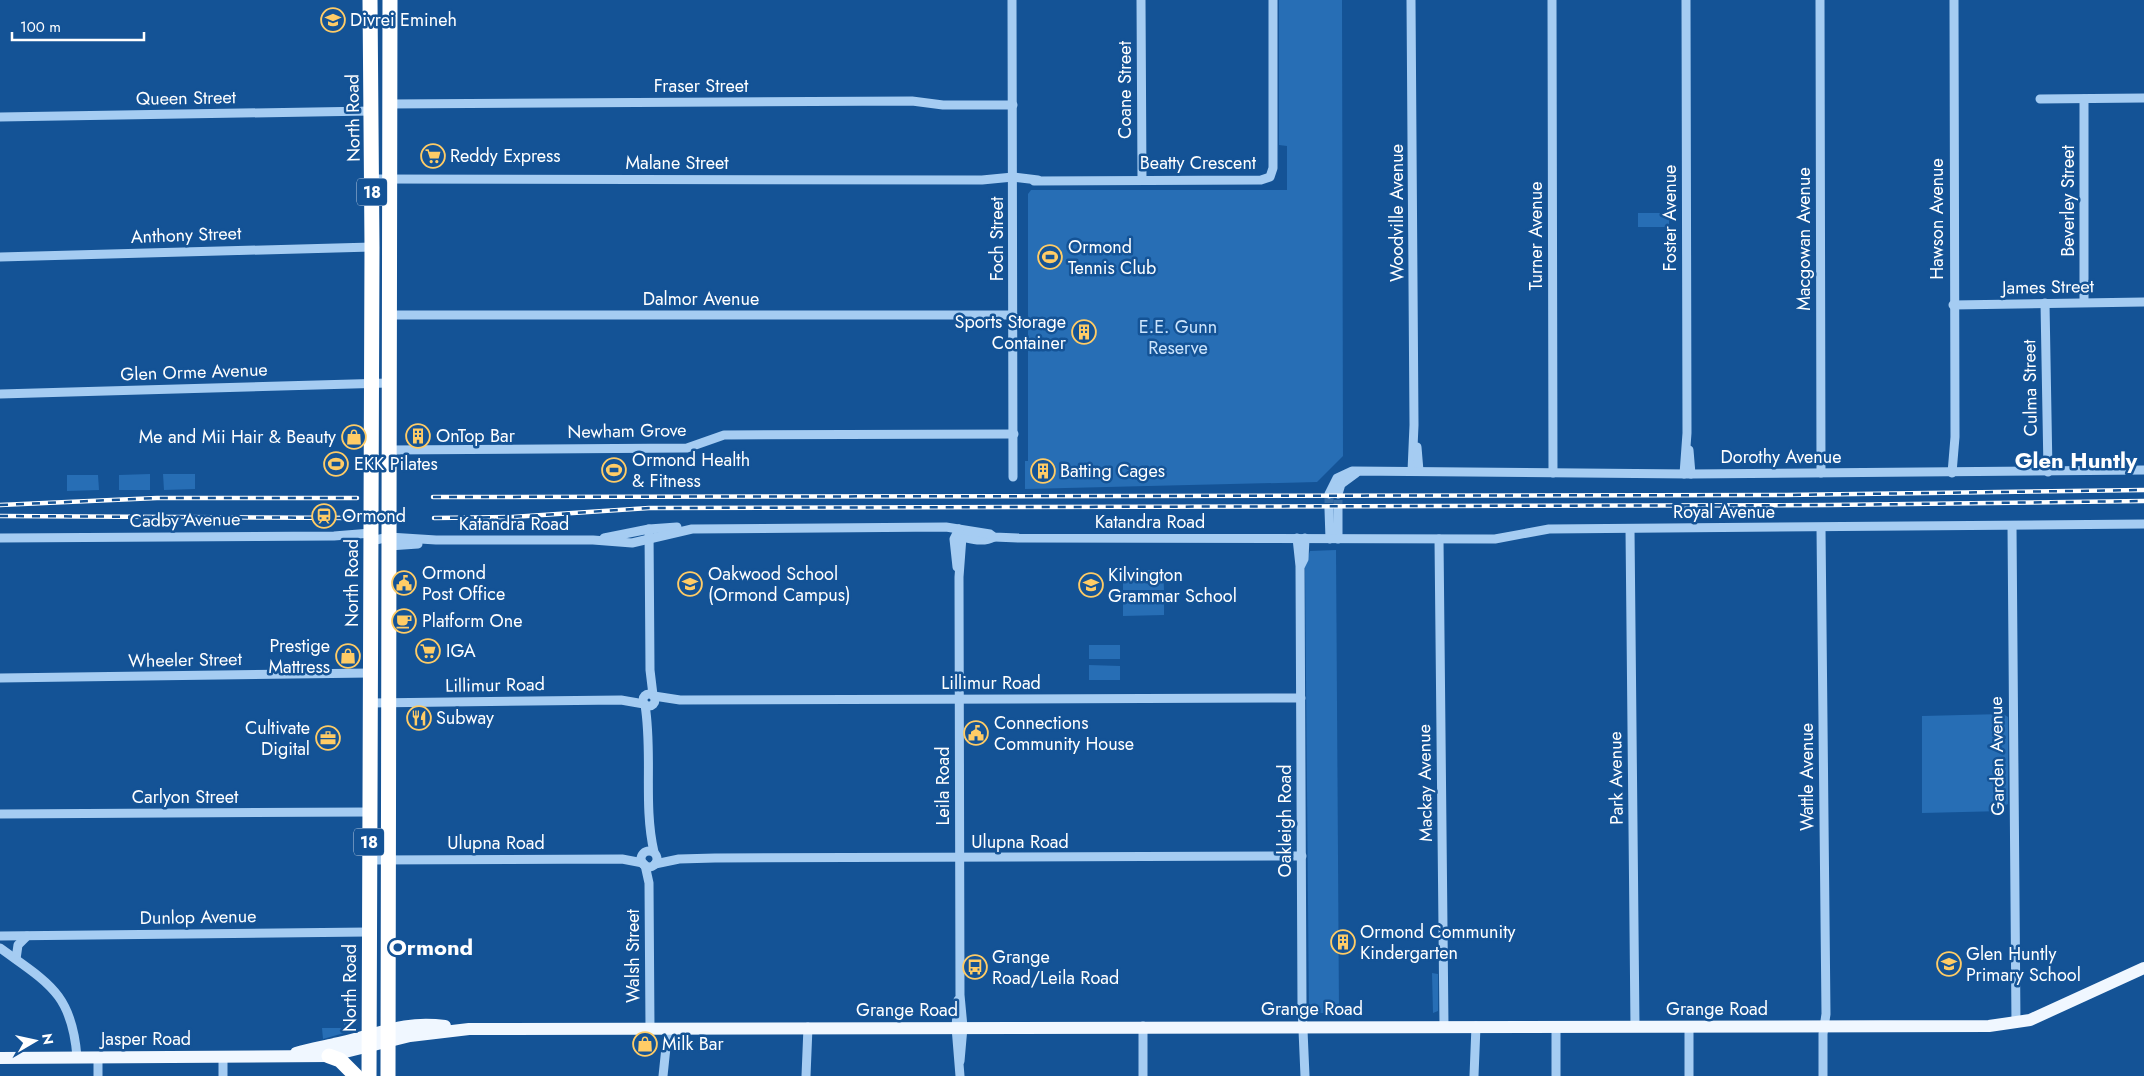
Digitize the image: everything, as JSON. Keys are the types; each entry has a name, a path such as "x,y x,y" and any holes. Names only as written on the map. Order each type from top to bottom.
{"highway":[{"name":"North Road","path":"369,1076 368,932 372,247 370,0"},
{"name":"North Road","path":"390,0 388,383 388,1035 390,1072"},
{"path":"370,26 390,26"},
{"path":"368,980 388,978"},
{"path":"329,1056 340,1060 356,1076"}],"main road":[{"name":"Grange Road","path":"369,1040 388,1035 410,1036 469,1029 1143,1026 1989,1026 2020,1022 2144,968"},
{"name":"Jasper Road","path":"0,1058 292,1054 329,1056 369,1040"},
{"name":"Jasper Road","path":"292,1054 369,1040"}],"street":[{"name":"Foch Street","path":"1012,0 1013,477"},
{"name":"Coane Street","path":"1141,0 1142,180"},
{"name":"Beatty Crescent","path":"1013,180 1261,180 1272,175 1273,0"},
{"name":"Woodville Avenue","path":"1411,0 1415,471"},
{"name":"Turner Avenue","path":"1552,0 1553,472"},
{"name":"Hawson Avenue","path":"1954,0 1955,473"},
{"name":"Foster Avenue","path":"1686,1 1687,474"},
{"name":"Macgowan Avenue","path":"1820,2 1821,473"},
{"path":"2040,99 2144,98"},
{"name":"Beverley Street","path":"2084,99 2084,302"},
{"name":"Fraser Street","path":"390,104 912,100 948,105 1013,105"},
{"name":"Queen Street","path":"0,118 372,111"},
{"name":"Malane Street","path":"372,180 1013,180"},
{"name":"Anthony Street","path":"0,256 372,247"},
{"name":"James Street","path":"1954,305 2144,302"},
{"name":"Culma Street","path":"2045,303 2048,472"},
{"name":"Dalmor Avenue","path":"389,315 1013,316"},
{"name":"Glen Orme Avenue","path":"0,394 388,383"},
{"name":"Newham Grove","path":"388,450 687,448 724,435 1014,434"},
{"name":"Dorothy Avenue","path":"1415,471 1687,474 2144,470"},
{"path":"1334,494 1341,484 1358,472 1415,471"},
{"path":"1334,509 1334,539"},
{"name":"Royal Avenue","path":"1301,538 1503,539 1549,529 2144,524"},
{"name":"Garden Avenue","path":"2012,526 2016,986 2020,1022"},
{"name":"Katandra Road","path":"593,540 649,529 672,527 692,529 937,528 959,533 990,534 994,537 1301,538"},
{"name":"Wattle Avenue","path":"1822,528 1823,1076"},
{"name":"Walsh Street","path":"649,529 649,883 664,1076"},
{"name":"Katandra Road","path":"371,537 389,541 593,540 632,543 692,529"},
{"name":"Park Avenue","path":"1630,529 1635,1026"},
{"name":"Leila Road","path":"959,533 960,1076"},
{"name":"Cadby Avenue","path":"0,538 320,535 371,537"},
{"name":"Oakleigh Road","path":"1301,538 1304,559 1300,566 1303,1026 1305,1076"},
{"name":"Mackay Avenue","path":"1439,539 1444,1026"},
{"name":"Wheeler Street","path":"0,678 370,673"},
{"name":"Lillimur Road","path":"370,703 621,700 1301,698"},
{"name":"Carlyon Street","path":"0,814 370,812"},
{"name":"Ulupna Road","path":"369,860 1302,856"},
{"name":"Dunlop Avenue","path":"0,936 368,932"},
{"path":"16,959 18,945 28,936"},
{"path":"0,948 47,983 62,999 73,1024 77,1057"},
{"path":"1143,1026 1143,1076"},
{"path":"1473,1026 1474,1076"},
{"path":"1556,1026 1556,1076"},
{"path":"1689,1026 1689,1076"},
{"path":"805,1027 806,1076"},
{"path":"224,1056 224,1076"},
{"path":"98,1057 98,1076"}],"green space":[{"name":"E.E. Gunn Reserve","path":"1279,0 1342,0 1343,456 1317,482 1025,489 1025,461 1028,461 1028,194 1031,190 1287,190 1287,146 1279,145"},
{"path":"1638,213 1669,213 1669,227 1638,227"},
{"path":"150,474 150,490 119,490 119,475"},
{"path":"163,474 195,474 195,489 164,490"},
{"path":"67,475 98,475 99,490 67,491"},
{"path":"1336,550 1339,1013 1309,1013 1305,565 1310,551"},
{"path":"1123,570 1163,570 1164,590 1123,590"},
{"path":"1123,595 1164,595 1164,615 1123,616"},
{"path":"1089,645 1120,645 1120,659 1089,659"},
{"path":"1089,665 1120,666 1120,680 1089,680"},
{"path":"2003,714 2008,717 2008,804 2004,806 2004,811 1922,813 1922,716"},
{"path":"1432,973 1438,974 1438,1011 1433,1013"},
{"path":"354,1017 352,1028 344,1033 323,1039 322,1028 344,1028 344,1021"}],"tunnel":[{"path":"1329,494 1329,509"},
{"path":"1338,494 1338,509"}],"railway":[{"path":"433,497 1786,495 2144,490"},
{"path":"0,505 157,498 357,498"},
{"path":"434,518 512,517 649,508 1830,505 2144,501"},
{"path":"0,516 357,518"}],"place":[{"name":"Divrei Emineh","path":"333,20"},
{"name":"Reddy Express","path":"433,156"},
{"name":"Ormond Tennis Club","path":"1050,257"},
{"name":"Sports Storage Container","path":"1084,332"},
{"name":"OnTop Bar","path":"418,436"},
{"name":"Me and Mii Hair & Beauty","path":"354,437"},
{"name":"EKK Pilates","path":"336,464"},
{"name":"Ormond Health & Fitness","path":"614,470"},
{"name":"Batting Cages","path":"1043,471"},
{"name":"Ormond","path":"324,516"},
{"name":"Ormond Post Office","path":"404,583"},
{"name":"Oakwood School (Ormond Campus)","path":"690,584"},
{"name":"Kilvington Grammar School","path":"1091,585"},
{"name":"Platform One","path":"404,621"},
{"name":"IGA","path":"428,651"},
{"name":"Prestige Mattress","path":"348,656"},
{"name":"Subway","path":"419,718"},
{"name":"Connections Community House","path":"976,733"},
{"name":"Cultivate Digital","path":"328,738"},
{"name":"Ormond Community Kindergarten","path":"1343,942"},
{"name":"Glen Huntly Primary School","path":"1949,964"},
{"name":"Grange Road/Leila Road","path":"975,967"},
{"name":"Milk Bar","path":"645,1044"}],"district":[{"name":"Glen Huntly","path":"2076,460"},
{"name":"Ormond","path":"431,947"}]}
